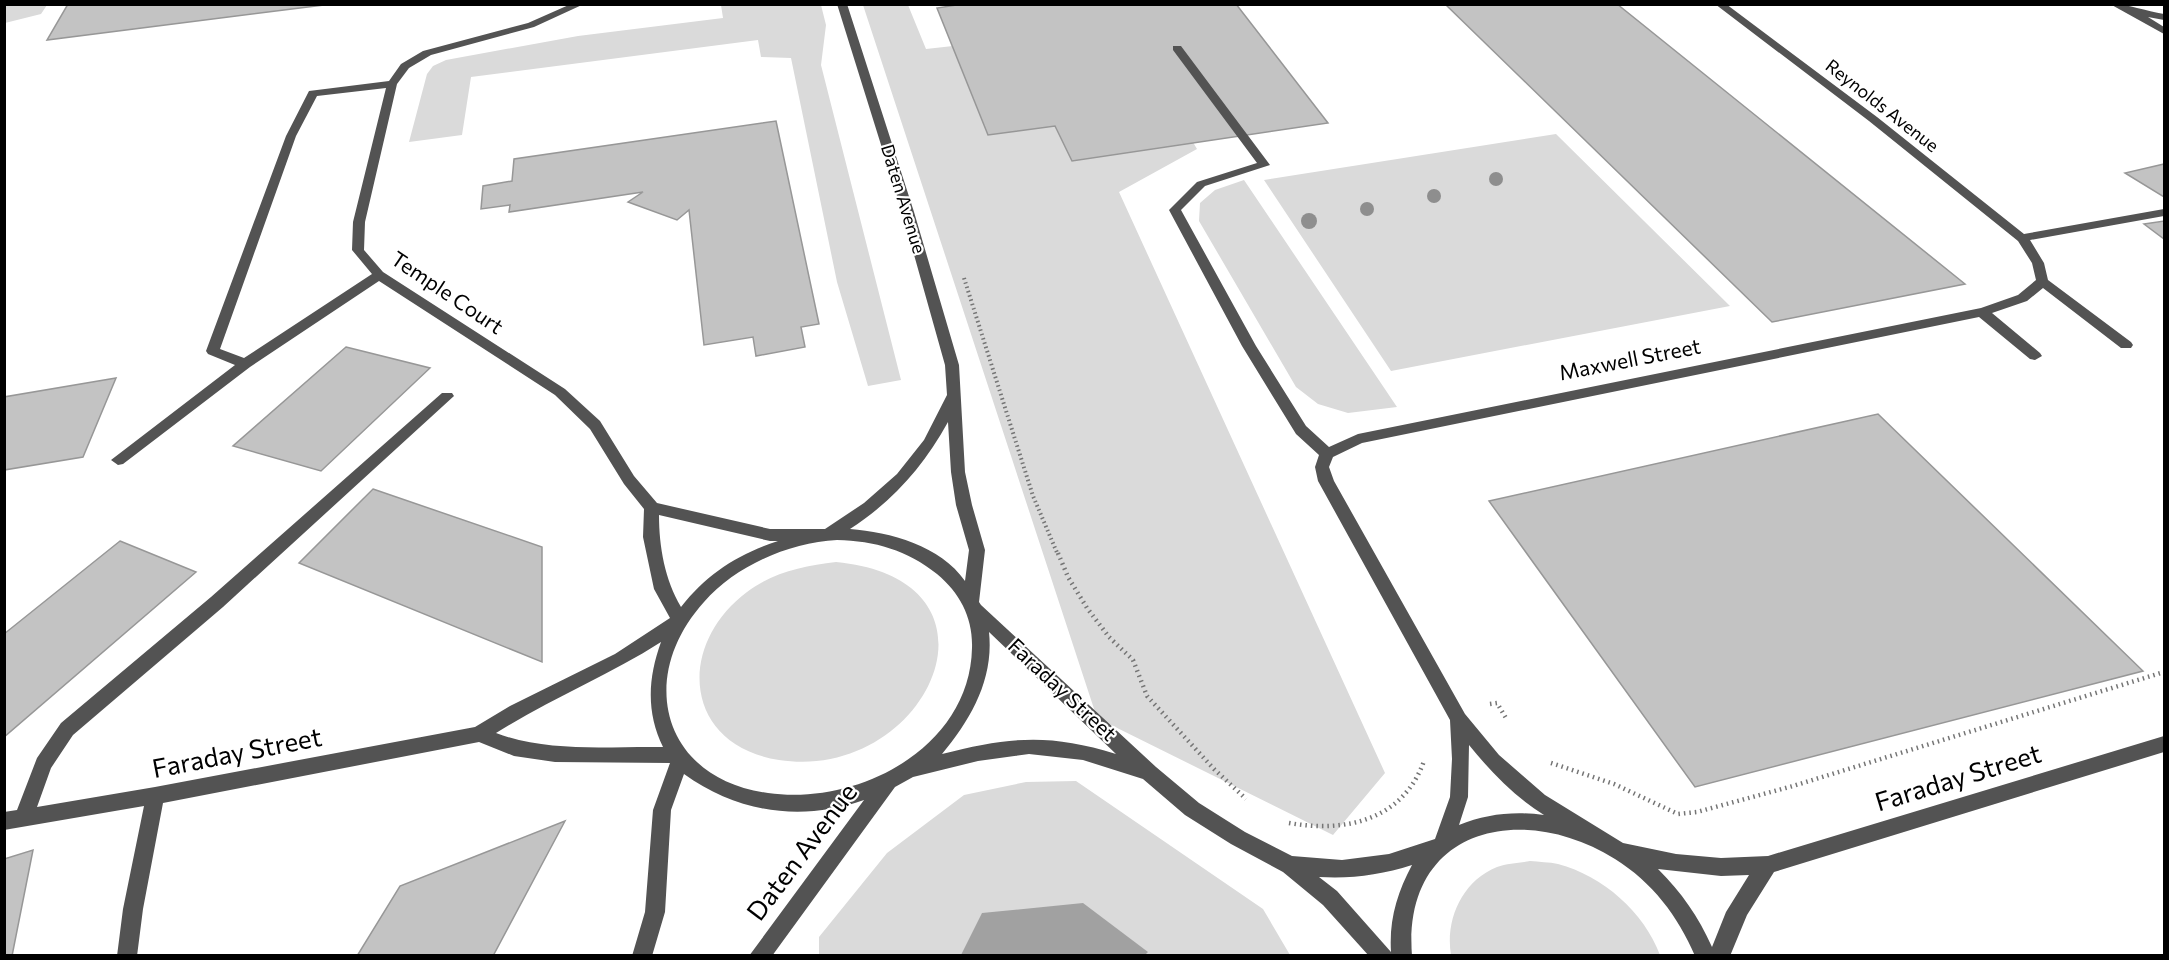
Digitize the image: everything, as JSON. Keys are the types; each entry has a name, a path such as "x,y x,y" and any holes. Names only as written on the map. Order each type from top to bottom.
{"street":[{"name":"Temple Court","path":"580,4 531,26 454,44 427,53 405,66 392,84 359,222 358,250 379,275 560,392 595,424 629,480 652,508"},
{"name":"Daten Avenue","path":"842,4 908,212 952,365 958,472 964,505 977,550 973,604"},
{"name":"Reynolds Avenue","path":"1719,4 1873,119 2022,238"},
{"path":"2114,4 2164,17"},
{"path":"2130,10 2164,32"},
{"path":"1177,48 1264,165 1201,184 1175,210 1260,365 1301,430 1326,454 1322,467 1326,481 1459,718 1493,761 1538,801 1622,852 1653,877 1680,907 1701,942 1706,956"},
{"path":"245,364 213,351 291,136 313,93 392,84"},
{"path":"2022,238 2164,212"},
{"path":"2022,238 2035,253 2041,269 2042,281 2126,345"},
{"path":"117,460 245,364 379,275"},
{"name":"Maxwell Street","path":"1326,454 1358,439 1982,312 2020,302 2042,281"},
{"path":"1982,312 2035,356"},
{"path":"23,819 43,764 67,729 217,602 447,396"},
{"name":"Daten Avenue","path":"825,535 862,513 899,483 921,458 939,430 953,396"},
{"path":"678,621 662,588 651,537 652,508 770,535 825,535"},
{"path":"825,535 785,543 748,558 715,580 678,621 663,653 656,694 663,727 679,757 705,779 754,800 809,804 864,792 911,769 947,737 972,700 982,663 981,627 973,604"},
{"name":"Faraday Street","path":"825,535 869,536 910,547 944,567 973,604 1149,773 1192,809 1238,838 1290,865 1330,898 1383,956"},
{"name":"Faraday Street","path":"4,821 155,796 479,734 516,711 621,659 678,621"},
{"path":"1402,956 1402,913 1414,877 1439,846 1459,797 1461,759 1459,718"},
{"path":"479,734 514,748 555,754 679,757"},
{"name":"Faraday Street","path":"1622,852 1676,863 1721,867 1768,865 2164,744"},
{"name":"Faraday Street","path":"911,769 989,751 1043,746 1093,754 1149,773"},
{"path":"642,956 655,912 662,810 679,757"},
{"name":"Daten Avenue","path":"759,956 889,781"},
{"path":"127,956 133,909 155,796"},
{"path":"1439,846 1476,826 1515,819 1556,824 1599,839"},
{"name":"Faraday Street","path":"1290,865 1342,869 1389,863 1439,846"},
{"path":"1720,956 1725,935 1745,896 1768,865"}],"path":[{"path":"1033,496 1068,577 1087,608 1109,637 1133,660 1147,696 1214,769 1255,807"},
{"path":"1542,757 1550,762 1614,784 1669,811 1678,814 1697,812 1793,786 2164,672"},
{"path":"1497,703 1509,725"},
{"path":"1284,822 1296,825 1325,826 1385,812 1393,808 1405,795 1422,766 1424,758"}],"shaded area":[{"path":"5,4 47,5 41,14 5,23"},
{"path":"721,5 821,5 826,25 821,65 901,380 868,386 837,282 791,58 761,57 758,40 471,77 462,135 409,142 427,74 433,66 446,60 578,36 723,18"},
{"path":"863,5 908,5 926,49 1125,27 1197,149 1119,192 1385,773 1333,835 1097,718"},
{"path":"1556,134 1730,306 1391,371 1264,180"},
{"path":"1244,180 1397,407 1348,413 1318,404 1296,387 1199,221 1200,203 1215,190"},
{"path":"836,562 893,577 926,604 938,639 932,676 911,712 876,741 832,759 779,760 747,751 724,735 708,714 700,690 701,664 709,638 724,614 747,592 767,579 789,571"},
{"path":"1076,781 1263,909 1290,955 819,956 819,937 887,853 964,795 1026,782"},
{"path":"1530,861 1555,863 1591,877 1606,887 1633,910 1653,939 1660,955 1451,955 1451,928 1454,915 1465,892 1485,873 1497,867"},
{"path":"1083,903 1148,952 1145,955 961,955 982,913"}],"building":[{"path":"68,4 332,4 47,40"},
{"path":"963,4 1236,4 1328,123 1072,161 1055,126 988,135 937,8"},
{"path":"1445,4 1617,4 1965,284 1772,322"},
{"path":"776,121 819,324 801,327 805,347 756,356 753,337 704,345 689,210 677,220 628,202 643,192 509,212 510,205 481,209 483,186 512,181 514,159"},
{"path":"2164,164 2164,197 2125,173"},
{"path":"2164,221 2164,239 2144,224"},
{"path":"346,347 430,368 321,471 233,446"},
{"path":"116,378 83,457 4,470 4,397"},
{"path":"1878,414 2143,671 1695,787 1489,501"},
{"path":"373,489 542,547 542,662 299,563"},
{"path":"120,541 196,572 4,737 4,634"},
{"path":"565,821 493,956 357,956 400,886"},
{"path":"33,850 12,956 4,956 4,859"}]}
